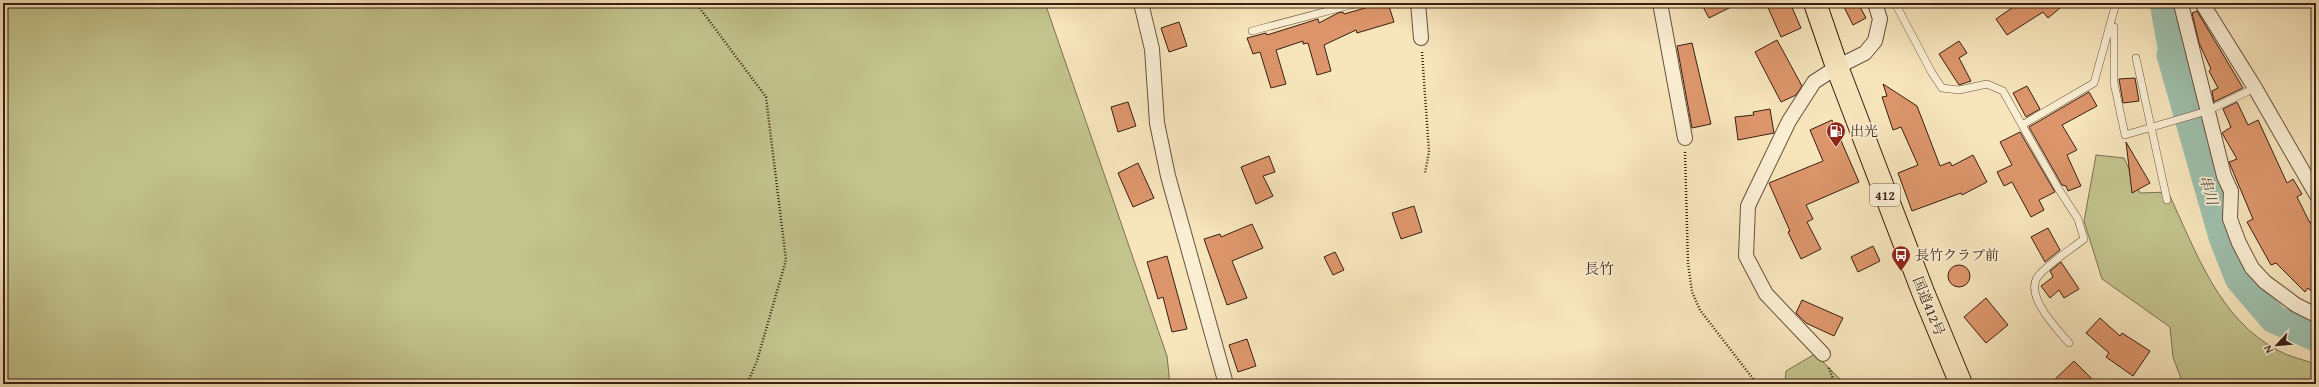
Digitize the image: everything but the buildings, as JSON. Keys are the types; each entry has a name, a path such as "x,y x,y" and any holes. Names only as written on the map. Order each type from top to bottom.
{"highway":[{"name":"国道412号","path":"1815,3 1837,67 1923,292 1961,384"}],"street":[{"path":"1141,3 1152,50 1157,123 1168,176 1226,384"},
{"path":"1418,3 1421,38"},
{"path":"1660,3 1685,138"},
{"path":"1823,354 1766,294 1746,256 1748,206 1789,121 1814,82 1837,67 1865,53 1875,41 1880,19 1875,3"},
{"path":"2184,3 2182,8 2202,81 2207,111 2224,176 2231,191 2230,219 2245,256 2252,268 2269,286 2296,305 2316,314"},
{"path":"2202,3 2255,88 2316,194"}],"lane":[{"path":"1252,31 1358,3"},
{"path":"1895,3 1932,73 1942,88 1959,90 1986,84 2003,91 2058,188 2078,219 2084,239 2038,275 2034,291 2043,312 2069,343"},
{"path":"2116,3 2114,19 2114,83 2125,135 2207,111 2255,88"},
{"path":"2022,125 2094,83 2114,19"},
{"path":"2136,58 2167,200"}],"path":[{"path":"696,3 766,97 786,260 757,361 747,384"},
{"path":"1421,38 1429,152 1425,173"},
{"path":"1685,138 1688,263 1692,292 1700,310 1757,384"}],"green space":[{"path":"3,3 1045,3 1167,356 1170,384 3,384"},
{"path":"2096,155 2124,158 2140,193 2168,192 2199,260 2224,302 2240,321 2258,337 2283,353 2316,364 2316,384 2183,384 2173,357 2170,327 2102,279 2084,221"},
{"path":"1815,354 1845,384 1785,384 1786,371"}],"waterway":[{"name":"串川","path":"2164,3 2173,52 2171,55 2223,237 2239,278 2274,319 2316,337"}],"place":[{"name":"出光","path":"1836,148"},
{"name":"長竹クラブ前","path":"1901,272"}],"district":[{"name":"長竹","path":"1599,268"}]}
